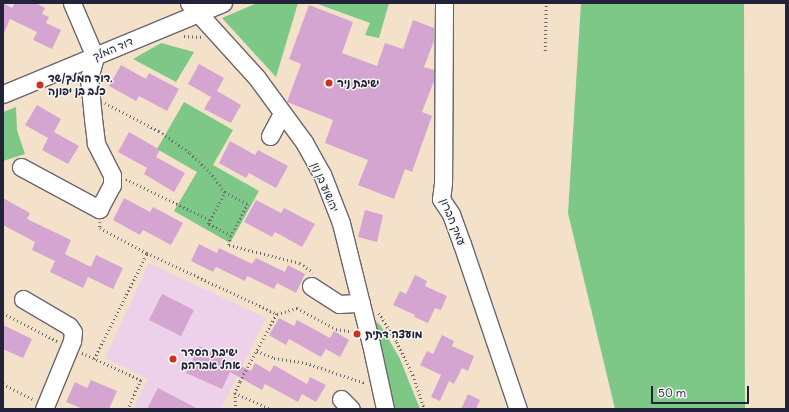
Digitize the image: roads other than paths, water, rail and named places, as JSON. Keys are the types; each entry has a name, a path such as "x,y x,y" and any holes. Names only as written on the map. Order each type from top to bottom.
{"street":[{"path":"21,166 100,209 112,185 111,172 96,143 89,78 94,57 72,3"},
{"name":"דוד המלך","path":"3,94 94,57 193,8 223,3"},
{"name":"עמק חברון","path":"444,3 443,183 441,199 450,214 462,244 518,409"},
{"name":"יהושוע בן נון","path":"193,8 257,78 304,142 322,174 340,223 361,303 385,409"},
{"path":"270,136 282,113"},
{"path":"313,280 339,304 361,303"},
{"path":"24,299 69,326 73,332 70,348 45,407"}],"place":[{"name":"ישיבת ניר","path":"329,83"},
{"name":"דוד המלך/שד. כלב בן יפונה","path":"40,85"},
{"name":"מועצה דתית","path":"357,334"},
{"name":"ישיבת הסדר אהל אברהם","path":"173,359"}]}
